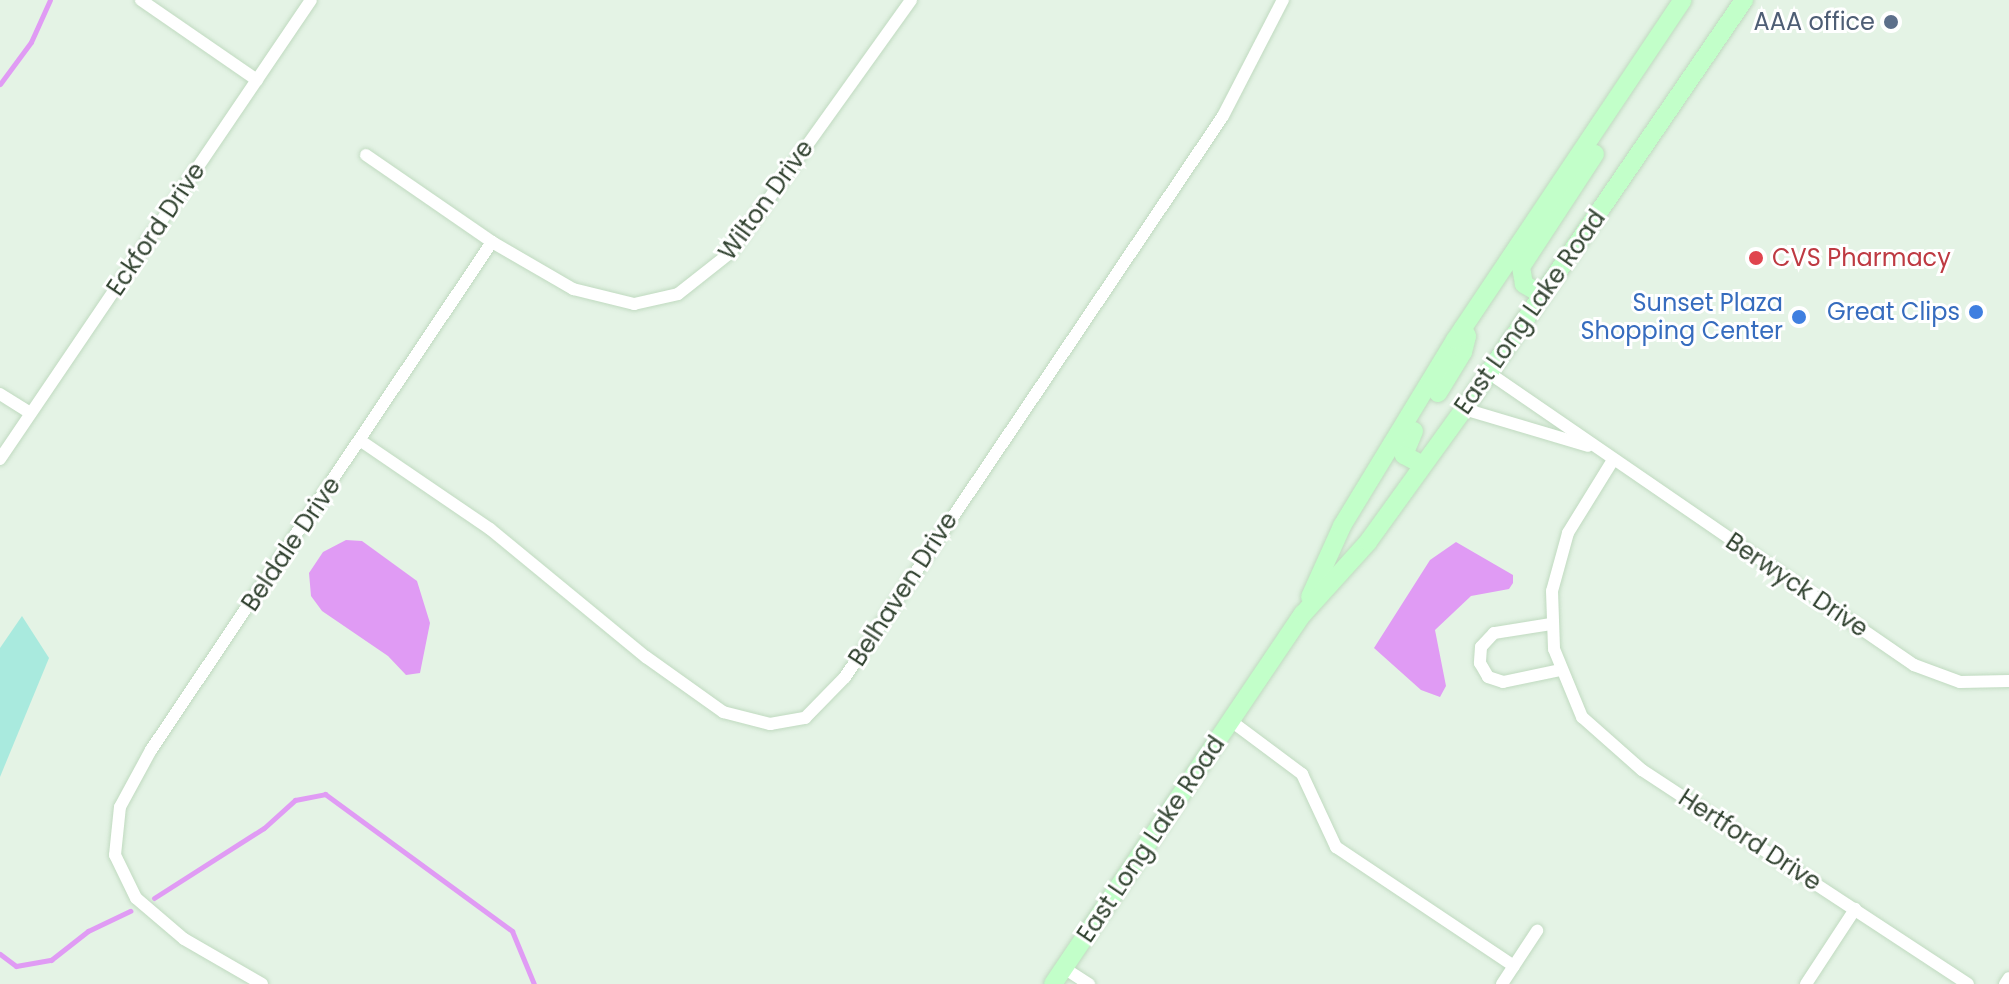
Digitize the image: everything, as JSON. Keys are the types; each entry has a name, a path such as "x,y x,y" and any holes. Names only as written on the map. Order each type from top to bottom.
{"main road":[{"path":"1541,294 1524,284 1521,267 1681,26 1686,0"},
{"name":"East Long Lake Road","path":"1303,614 1342,526 1463,328 1686,0"},
{"name":"East Long Lake Road","path":"1053,984 1303,614 1368,542 1464,409 1744,0"},
{"path":"1423,465 1410,463 1403,449 1463,352 1467,336 1463,328"}],"street":[{"path":"141,0 257,80"},
{"name":"Eckford Drive","path":"0,459 311,0"},
{"name":"Wilton Drive","path":"366,155 492,242 593,298 634,304 689,288 730,253 911,0"},
{"name":"Belhaven Drive","path":"361,441 490,529 646,657 723,712 770,724 805,718 845,677 1223,116 1283,0"},
{"name":"Beldale Drive","path":"262,984 156,919 126,884 115,855 120,807 138,769 492,242"},
{"name":"Berwyck Drive","path":"1489,373 1914,665 1960,682 2009,681"},
{"path":"0,394 31,413"},
{"name":"Berwyck Drive","path":"1464,409 1598,450"},
{"name":"Hertford Drive","path":"1613,460 1561,550 1551,624 1560,670 1582,717 1611,747 1968,984"},
{"path":"1551,624 1494,633 1481,647 1480,663 1488,677 1503,682 1560,670"},
{"path":"1231,721 1302,774 1336,847 1514,966"},
{"path":"1806,984 1855,909"},
{"path":"1502,984 1537,931"},
{"path":"1064,968 1089,984"},
{"path":"2005,984 2009,978"}],"shaded area":[{"path":"346,540 362,541 417,581 430,623 420,673 406,675 388,656 322,611 311,596 309,573 323,552"},
{"path":"1456,542 1513,575 1513,583 1509,589 1471,596 1435,630 1446,686 1440,697 1421,690 1374,648 1430,560"},
{"path":"22,616 49,658 0,777 0,648"}],"waterway":[{"path":"0,84 31,42 50,0"},
{"path":"154,898 264,828 295,800 325,794 512,931 534,984"},
{"path":"0,954 16,966 51,960 88,931 130,911"}],"place":[{"name":"AAA office","path":"1891,22"},
{"name":"CVS Pharmacy","path":"1756,258"},
{"name":"Great Clips","path":"1976,312"},
{"name":"Sunset Plaza Shopping Center","path":"1799,317"}]}
